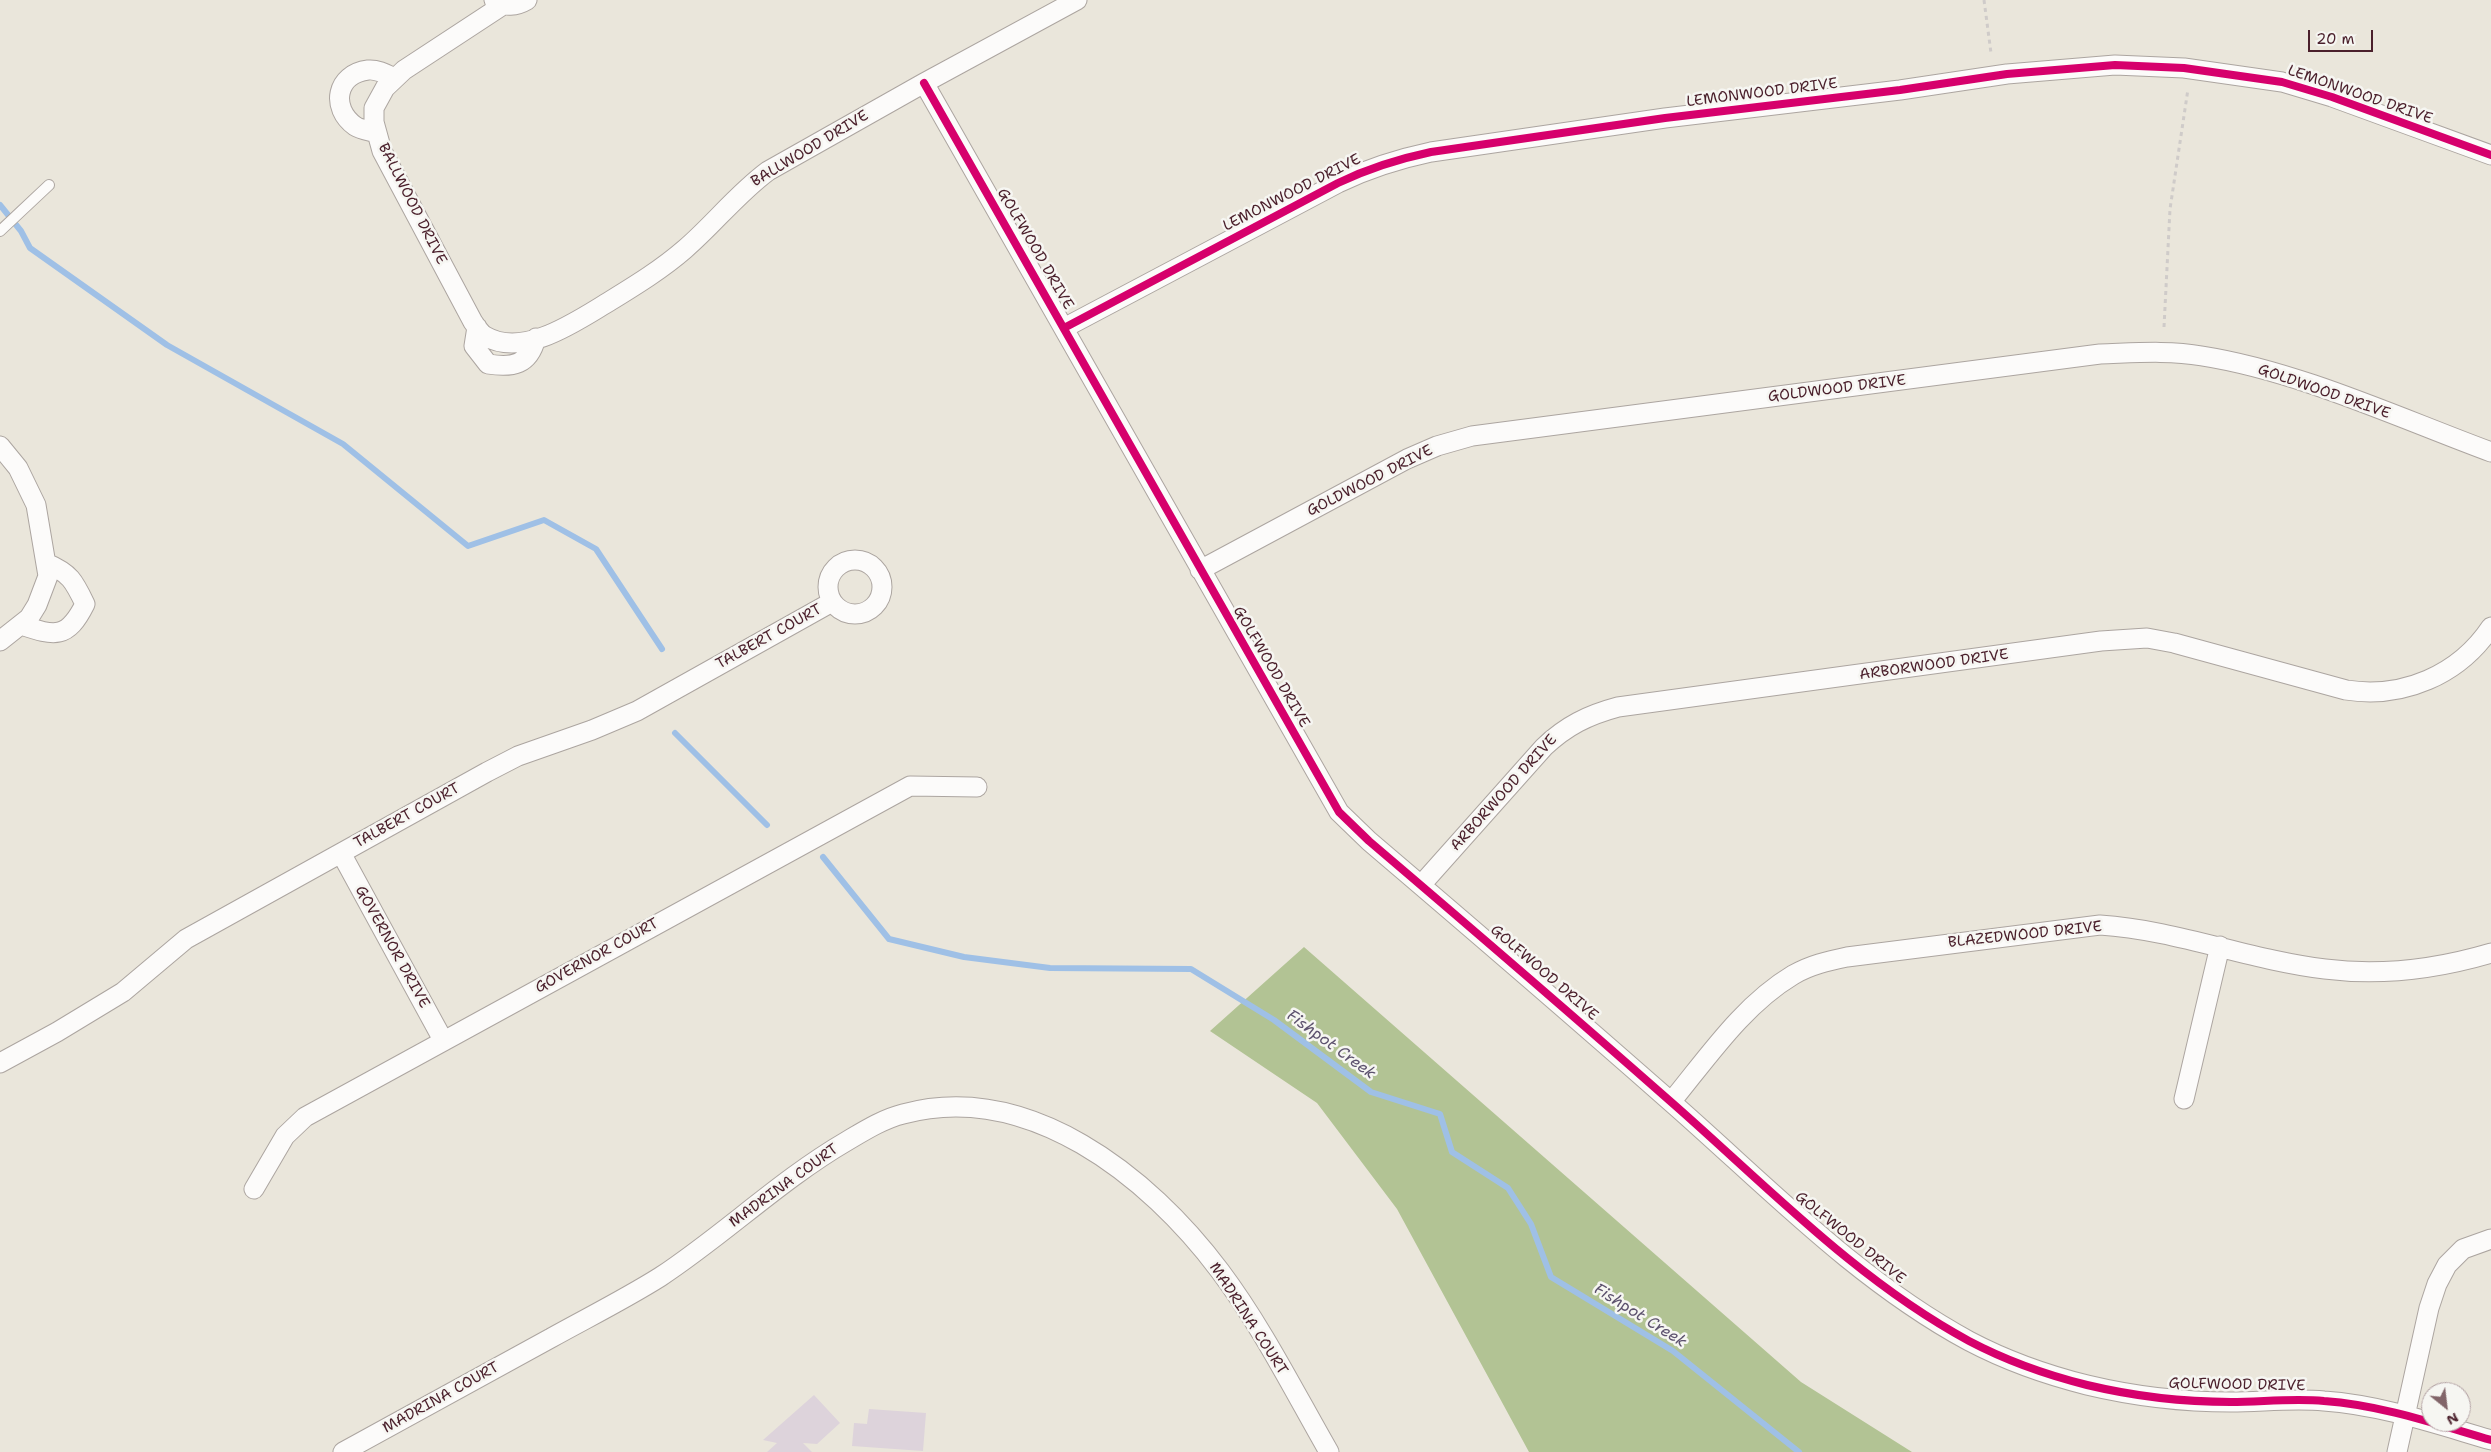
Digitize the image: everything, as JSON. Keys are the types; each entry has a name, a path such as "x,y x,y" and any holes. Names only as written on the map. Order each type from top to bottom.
{"street":[{"path":"499,2 516,5 527,0"},
{"name":"BALLWOOD DRIVE","path":"499,2 394,78 374,108 374,122 382,151 477,327 483,336 515,343 563,329 583,319 641,282 685,249 744,189 768,171 1077,0"},
{"name":"LEMONWOOD DRIVE","path":"1064,328 1338,183 1364,170 1395,160 1431,152 1665,118 1890,91 2043,70 2115,65 2149,65 2282,82 2332,96 2491,155"},
{"name":"BALLWOOD DRIVE","path":"377,133 356,127 343,114 338,98 341,86 353,76 368,70 383,72 394,78"},
{"name":"GOLFWOOD DRIVE","path":"924,83 1339,812 1369,841 1866,1272 1926,1315 1992,1352 2087,1385 2160,1398 2226,1402 2320,1400 2355,1404 2406,1415 2491,1440"},
{"name":"BALLWOOD DRIVE","path":"477,327 474,334 474,346 488,364 509,366 518,363 532,351 536,338"},
{"name":"GOLDWOOD DRIVE","path":"1200,570 1407,459 1438,446 1472,436 2100,354 2168,352 2202,356 2244,365 2306,382 2491,452"},
{"path":"0,446 18,468 36,505 48,576 37,605 29,618 0,641"},
{"path":"21,625 49,634 65,632 78,618 85,604 76,584 64,571 46,563"},
{"name":"TALBERT COURT","path":"0,1063 57,1032 123,992 186,939 341,853 518,756 585,733 637,711 832,602"},
{"name":"ARBORWOOD DRIVE","path":"1421,886 1544,747 1560,732 1576,721 1618,707 2101,641 2147,638 2174,643 2367,694 2407,688 2447,671 2469,656 2491,627"},
{"name":"GOVERNOR COURT","path":"254,1189 285,1136 305,1117 443,1040 910,786 977,788"},
{"name":"GOVERNOR DRIVE","path":"341,853 443,1040"},
{"name":"BLAZEDWOOD DRIVE","path":"1671,1102 1748,1010 1793,975 1820,962 1873,953 2084,926 2140,928 2324,969 2365,972 2441,966 2491,953"},
{"path":"2184,1099 2220,946"},
{"name":"MADRINA COURT","path":"343,1452 661,1276 813,1162 872,1126 902,1114 938,1108 972,1108 1011,1113 1043,1124 1077,1141 1143,1189 1175,1218 1202,1248 1236,1294 1330,1452"},
{"path":"2397,1452 2430,1308 2444,1271 2447,1265 2463,1249 2491,1239"}],"lane":[{"path":"0,232 49,185"}],"path":[{"path":"1984,0 1991,53"},
{"path":"2164,327 2170,209 2188,89"}],"green space":[{"path":"1304,947 1801,1382 1912,1452 1529,1452 1397,1209 1317,1103 1210,1031"}],"building":[{"path":"814,1395 840,1423 817,1444 803,1443 812,1452 767,1452 777,1443 763,1440"},
{"path":"869,1409 926,1413 923,1451 852,1446 854,1423 867,1424"}],"waterway":[{"path":"0,205 21,231 30,248 167,345 343,444 468,546 544,520 596,549 662,649"},
{"path":"675,733 767,825"},
{"name":"Fishpot Creek","path":"823,857 889,939 964,957 1050,968 1191,969 1274,1020 1371,1092 1440,1114 1452,1152 1508,1188 1531,1224 1551,1277 1673,1351 1799,1452"}],"cycle path":[{"path":"1064,328 1338,183 1384,164 1431,152 1665,118 1900,90 2007,74 2115,65 2184,68 2282,82 2332,97 2491,155"},
{"path":"924,83 1339,812 1369,841 1520,970 1813,1229 1850,1260 1928,1317 1983,1348 2012,1361 2057,1377 2122,1392 2176,1400 2213,1402 2301,1400 2345,1403 2408,1416 2491,1440"}]}
